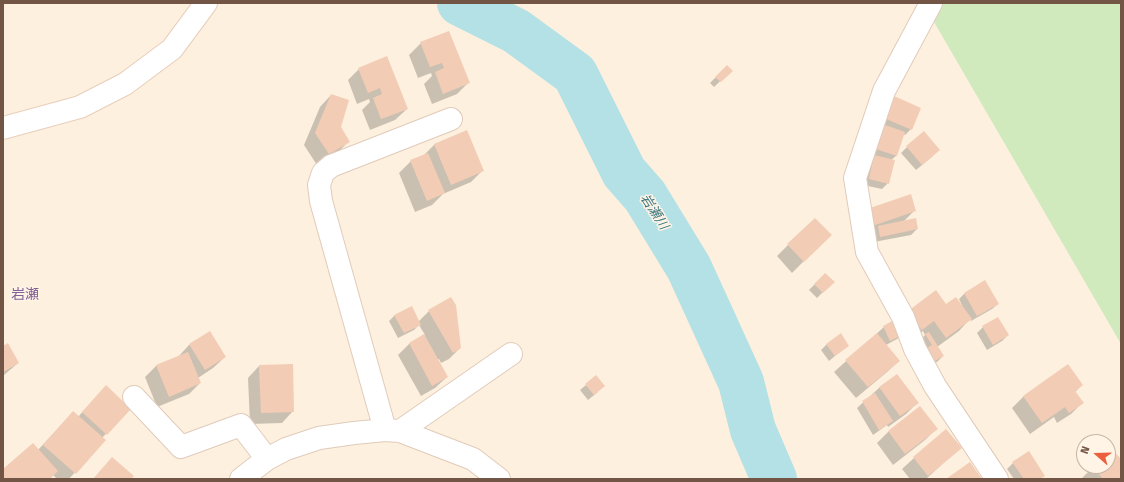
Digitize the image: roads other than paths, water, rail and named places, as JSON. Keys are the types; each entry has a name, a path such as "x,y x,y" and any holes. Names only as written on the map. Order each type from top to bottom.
{"street":[{"path":"3,128 80,108 125,84 172,49 206,3"},
{"path":"931,3 884,91 855,178 867,252 903,317 915,349 935,386 997,479"},
{"path":"393,431 321,201 319,185 323,173 331,166 451,119"},
{"path":"393,431 511,354"},
{"path":"134,397 181,448 241,425 267,458"},
{"path":"241,479 267,458 286,449 319,438 354,433 393,431 434,443 473,459 499,479"}],"waterway":[{"name":"岩瀬川","path":"460,3 516,31 575,74 624,172 645,196 689,268 741,382 753,430 774,479"}],"district":[{"name":"岩瀬","path":"25,295"}]}
